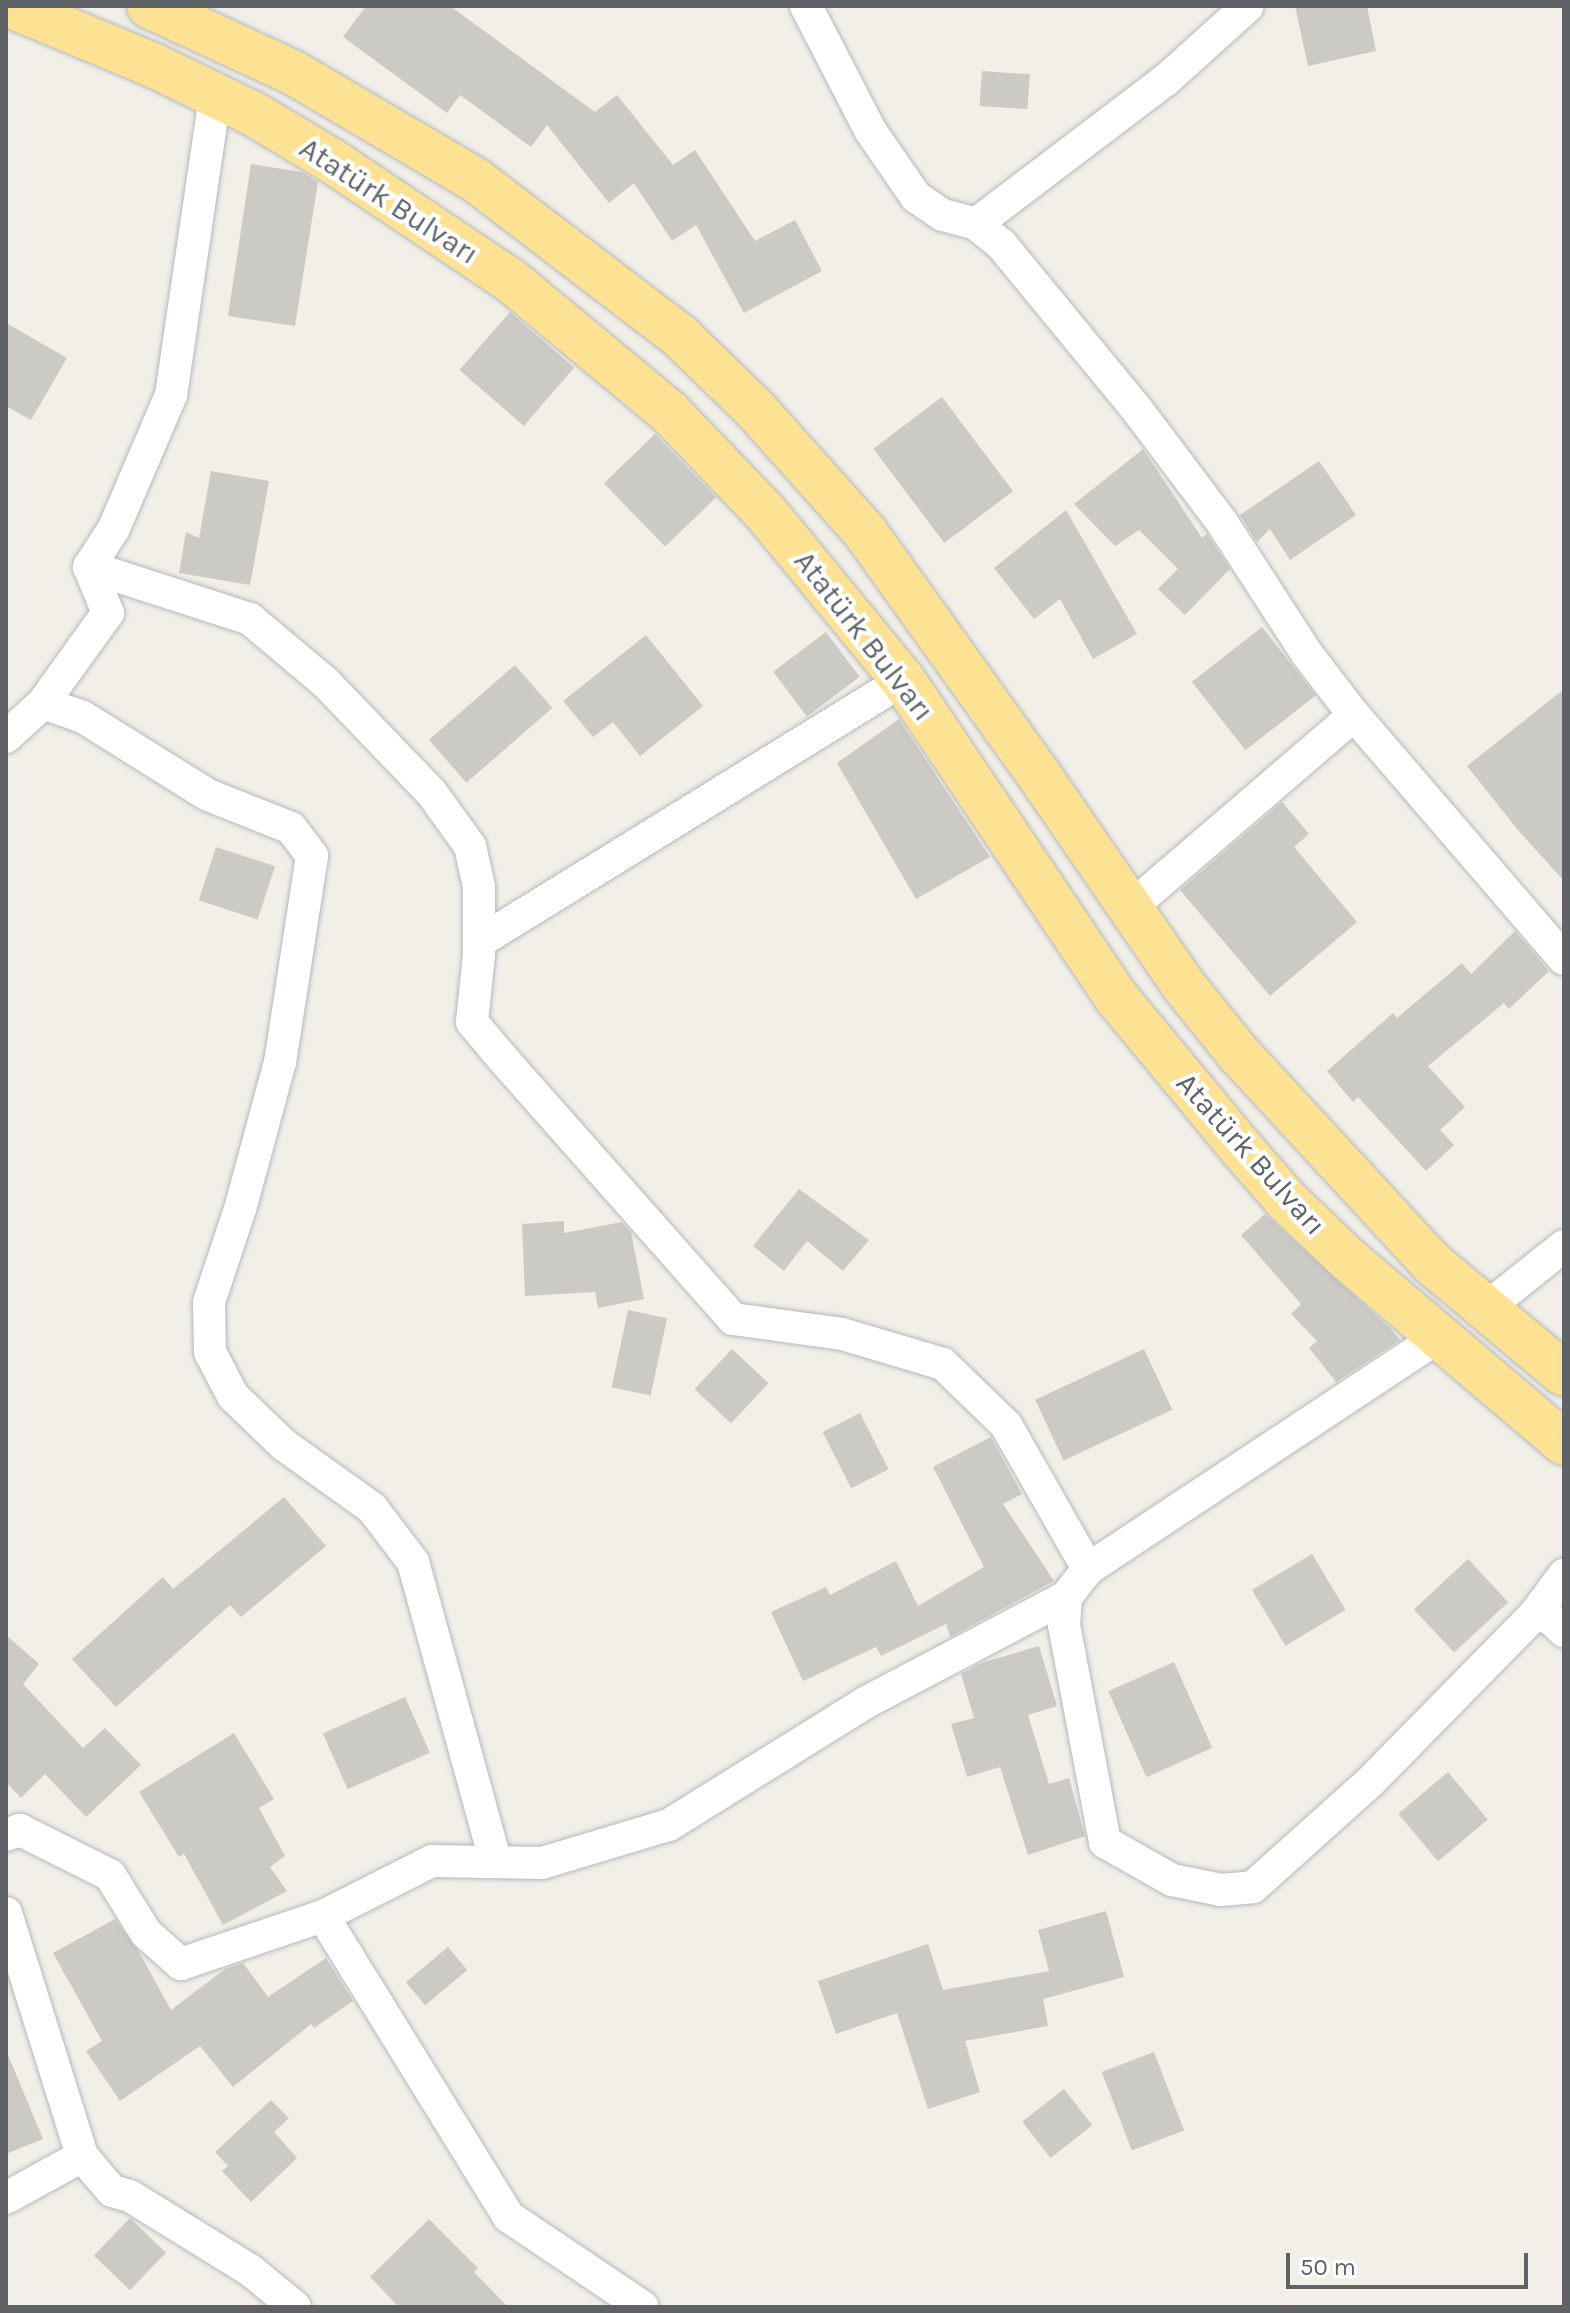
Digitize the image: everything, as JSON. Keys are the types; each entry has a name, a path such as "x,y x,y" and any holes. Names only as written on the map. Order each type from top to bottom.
{"highway":[{"name":"Atatürk Bulvarı","path":"11,6 155,66 215,98 252,113 332,161 510,280 590,343 718,460 903,680 1116,997 1182,1080 1288,1202 1437,1338 1564,1443"},
{"name":"Atatürk Bulvarı","path":"149,6 210,18 294,73 477,181 575,253 692,348 755,409 865,532 1184,986 1299,1123 1433,1264 1564,1374"},
{"path":"1437,1338 1485,1309"}],"street":[{"path":"806,6 870,130 916,197 943,215 976,224 1001,244 1147,423 1221,521 1307,654 1354,715 1564,959"},
{"path":"976,224 1166,80 1248,6"},
{"path":"89,567 114,528 171,395 215,98"},
{"path":"6,737 43,703 108,613 89,567"},
{"path":"89,567 250,619 326,683 441,802 470,846 479,887 479,942 472,1022 733,1319 842,1334 943,1364 1006,1425 1088,1569"},
{"path":"479,942 903,680"},
{"path":"43,703 83,717 208,795 291,828 312,856 280,1062 240,1209 209,1302 210,1352 233,1396 284,1445 372,1508 413,1562 495,1860"},
{"path":"1131,907 1354,715"},
{"path":"1485,1309 1564,1246"},
{"path":"6,1835 20,1830 110,1875 146,1933 181,1964 323,1916 432,1861 542,1863 669,1825 865,1703 1066,1597 1088,1569 1437,1338"},
{"path":"1066,1597 1064,1625 1105,1842 1172,1880 1221,1890 1253,1887 1370,1782 1535,1614 1564,1575"},
{"path":"1535,1614 1551,1619 1564,1631"},
{"path":"6,1913 82,2156 112,2191 130,2196 250,2270 295,2307"},
{"path":"323,1916 509,2217 643,2307"},
{"path":"6,2198 82,2156"}],"building":[{"path":"366,6 450,6 595,112 617,95 673,165 695,150 755,241 795,220 822,271 744,313 696,225 672,241 634,183 609,203 547,125 531,147 460,95 447,113 343,37"},
{"path":"1295,6 1367,6 1376,51 1308,66"},
{"path":"982,71 1030,74 1027,109 980,106"},
{"path":"251,164 302,172 318,182 295,326 228,316"},
{"path":"510,312 574,368 524,426 459,370"},
{"path":"6,323 67,358 31,420 6,406"},
{"path":"942,397 1013,491 944,543 873,449"},
{"path":"655,434 716,497 665,547 604,483"},
{"path":"1143,449 1202,538 1207,534 1230,569 1185,615 1158,589 1178,569 1139,530 1115,546 1074,504"},
{"path":"1319,461 1356,515 1290,560 1270,529 1257,542 1240,515"},
{"path":"211,471 269,481 250,585 179,573 186,532 199,538"},
{"path":"1066,510 1137,634 1093,659 1060,599 1034,619 994,568"},
{"path":"1262,627 1316,696 1245,750 1192,682"},
{"path":"826,632 860,677 807,716 773,672"},
{"path":"646,635 703,706 640,756 613,722 593,737 563,701"},
{"path":"515,665 552,708 466,783 429,740"},
{"path":"1564,689 1564,881 1467,766"},
{"path":"899,719 990,857 916,899 837,763"},
{"path":"1282,802 1309,834 1294,847 1357,922 1270,996 1180,890"},
{"path":"216,847 275,866 258,919 199,900"},
{"path":"1515,931 1549,971 1509,1009 1504,1003 1428,1066 1465,1107 1440,1130 1454,1145 1426,1171 1358,1097 1353,1102 1327,1071 1393,1013 1397,1018 1462,963 1471,974"},
{"path":"799,1189 869,1240 843,1271 807,1241 784,1271 753,1246"},
{"path":"1265,1214 1400,1340 1336,1382 1309,1348 1317,1341 1291,1314 1301,1304 1241,1235"},
{"path":"564,1221 564,1233 622,1222 631,1232 644,1299 598,1308 595,1292 525,1296 522,1224"},
{"path":"628,1310 667,1318 651,1396 612,1387"},
{"path":"732,1349 769,1383 731,1423 694,1389"},
{"path":"1144,1349 1172,1410 1064,1460 1035,1400"},
{"path":"860,1413 889,1469 851,1488 823,1432"},
{"path":"991,1437 1022,1494 1003,1504 1054,1581 950,1637 946,1624 881,1656 876,1647 803,1681 771,1612 826,1587 830,1595 896,1561 918,1606 984,1567 933,1467"},
{"path":"284,1497 326,1546 241,1617 230,1605 116,1707 72,1659 163,1577 173,1589"},
{"path":"1312,1554 1345,1610 1285,1646 1252,1590"},
{"path":"1468,1559 1508,1602 1454,1653 1414,1609"},
{"path":"6,1635 39,1664 23,1684 83,1748 105,1728 141,1765 86,1817 45,1774 21,1798 6,1782"},
{"path":"1039,1646 1057,1706 1028,1715 1049,1784 1069,1778 1085,1836 1028,1855 1000,1767 967,1777 951,1724 974,1718 961,1674 981,1663"},
{"path":"1174,1662 1212,1748 1146,1777 1108,1691"},
{"path":"405,1697 430,1753 348,1789 323,1734"},
{"path":"234,1733 274,1799 259,1808 285,1856 270,1867 287,1891 223,1925 184,1854 179,1857 139,1792"},
{"path":"1448,1772 1488,1819 1438,1861 1398,1814"},
{"path":"1106,1911 1124,1977 1043,1999 1048,2026 965,2041 980,2092 928,2109 897,2013 836,2034 818,1981 928,1944 943,1990 1049,1971 1038,1930"},
{"path":"115,1919 139,1952 171,2010 225,1969 243,1963 268,1997 326,1958 353,2001 314,2028 311,2024 233,2087 200,2046 120,2101 86,2051 102,2041 53,1953"},
{"path":"448,1947 467,1970 425,2005 406,1982"},
{"path":"6,2050 43,2139 6,2154"},
{"path":"1154,2052 1184,2130 1132,2150 1102,2072"},
{"path":"1064,2089 1092,2125 1051,2158 1022,2122"},
{"path":"271,2100 289,2118 274,2132 297,2158 251,2202 222,2171 228,2166 215,2152"},
{"path":"130,2218 166,2253 130,2290 94,2255"},
{"path":"429,2219 478,2268 474,2272 508,2307 399,2307 370,2277"}]}
